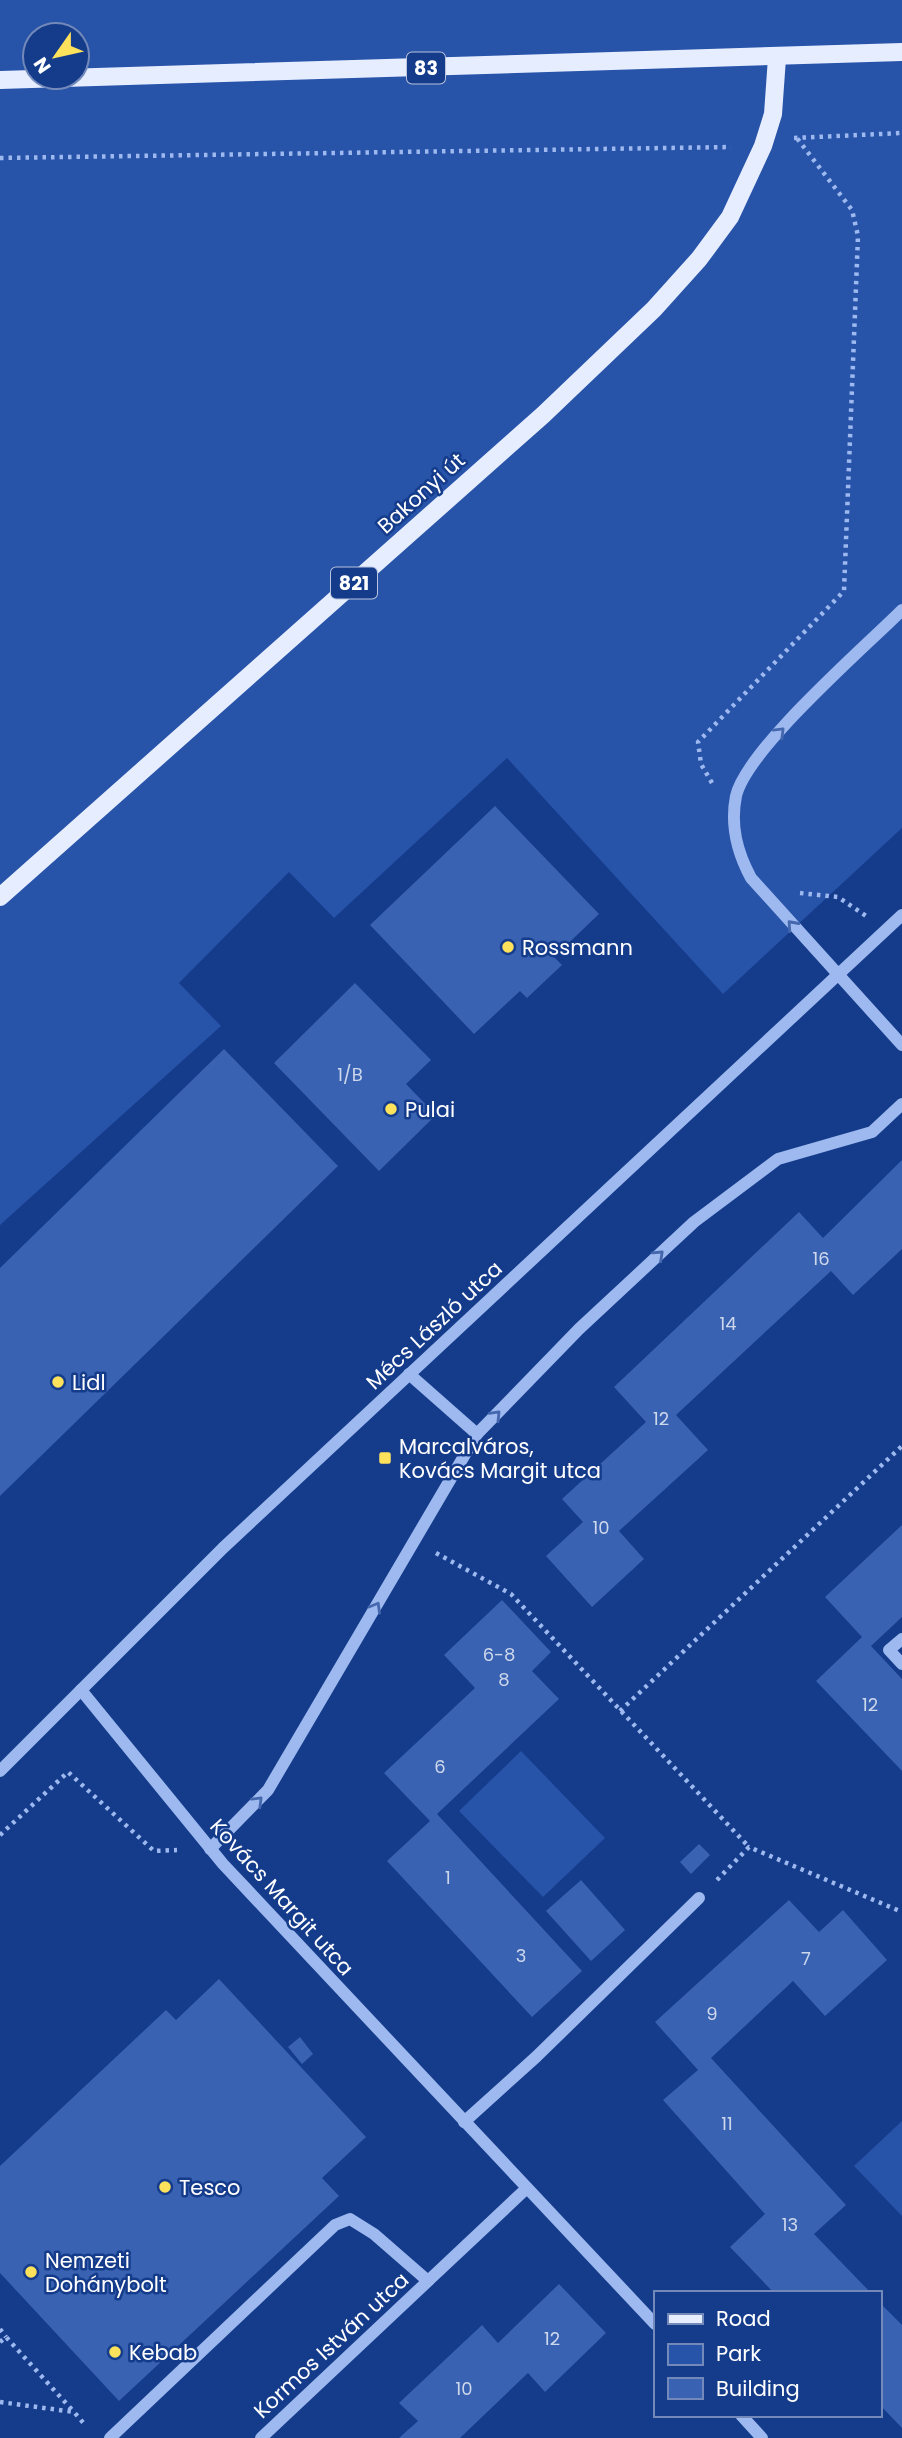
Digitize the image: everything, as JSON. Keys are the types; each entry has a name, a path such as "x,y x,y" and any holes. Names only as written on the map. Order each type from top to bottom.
{"main road":[{"name":"83","path":"0,80 777,58 902,52"},
{"name":"Bakonyi út","path":"0,897 543,415 654,309 699,259 730,217 763,146 773,114 777,58"}],"street":[{"path":"902,610 764,747 744,775 737,794 734,824 740,856 751,878 902,1045"},
{"name":"Mécs László utca","path":"0,1771 223,1548 902,915"},
{"path":"209,1849 268,1790 477,1434 579,1329 694,1222 778,1159 872,1132 902,1104"},
{"path":"409,1374 477,1434"},
{"path":"902,1639 889,1650 902,1664"},
{"name":"Kovács Margit utca","path":"81,1690 209,1849 654,2323"},
{"path":"464,2122 536,2057 699,1898"},
{"name":"Kormos István utca","path":"261,2438 527,2188"},
{"name":"Kormos István utca","path":"110,2438 335,2225 350,2219 374,2234 428,2281"},
{"path":"743,2417 762,2438"}],"path":[{"path":"0,158 763,146 796,137 902,133"},
{"path":"734,824 701,764 698,742 844,591 858,236 852,210 796,137"},
{"path":"791,883 800,893 838,897 887,930"},
{"path":"620,1711 902,1446"},
{"path":"414,1542 511,1594 749,1847 902,1912"},
{"path":"0,1835 68,1772 154,1851 209,1849"},
{"path":"699,1898 749,1847"},
{"path":"0,2329 89,2429"},
{"path":"0,2342 6,2337"},
{"path":"0,2402 74,2412"}],"green space":[{"path":"0,0 902,0 902,828 723,994 507,758 334,918 289,872 179,983 221,1026 0,1225"},
{"path":"521,1751 605,1838 543,1897 459,1811"},
{"path":"902,2121 902,2216 854,2166"}],"building":[{"path":"495,806 599,914 554,957 562,965 527,998 520,991 474,1034 370,925"},
{"path":"355,983 431,1060 406,1084 436,1115 379,1171 274,1063"},
{"name":"Lidl","path":"224,1049 338,1166 0,1496 0,1268"},
{"path":"902,1160 902,1249 853,1295 831,1271 676,1415 708,1450 619,1531 644,1559 592,1607 546,1556 583,1522 562,1499 646,1422 614,1387 799,1212 823,1238"},
{"path":"902,1525 902,1617 871,1646 902,1679 902,1771 816,1681 862,1637 825,1597"},
{"path":"502,1600 551,1652 532,1671 559,1699 437,1814 582,1971 532,2017 387,1861 430,1821 384,1773 475,1688 444,1655"},
{"path":"699,1844 710,1855 691,1874 680,1862"},
{"path":"581,1880 625,1930 591,1961 546,1911"},
{"path":"789,1900 819,1932 843,1910 887,1960 825,2016 793,1981 711,2058 846,2205 814,2234 869,2291 772,2291 730,2247 765,2214 663,2100 698,2070 655,2022"},
{"name":"Tesco","path":"219,1979 366,2137 322,2178 339,2196 119,2401 0,2273 0,2166 166,2010 176,2020"},
{"path":"300,2037 313,2054 302,2064 288,2047"},
{"path":"559,2284 606,2333 545,2392 528,2373 460,2438 399,2438 418,2421 399,2403 482,2325 498,2343"},
{"path":"881,2304 902,2325 902,2428 881,2406"}],"place":[{"name":"Rossmann","path":"508,947"},
{"name":"Pulai","path":"391,1109"},
{"name":"Lidl","path":"58,1382"},
{"name":"Marcalváros, Kovács Margit utca","path":"385,1458"},
{"name":"Tesco","path":"165,2187"},
{"name":"Nemzeti Dohánybolt","path":"31,2272"},
{"name":"Kebab","path":"115,2352"}]}
